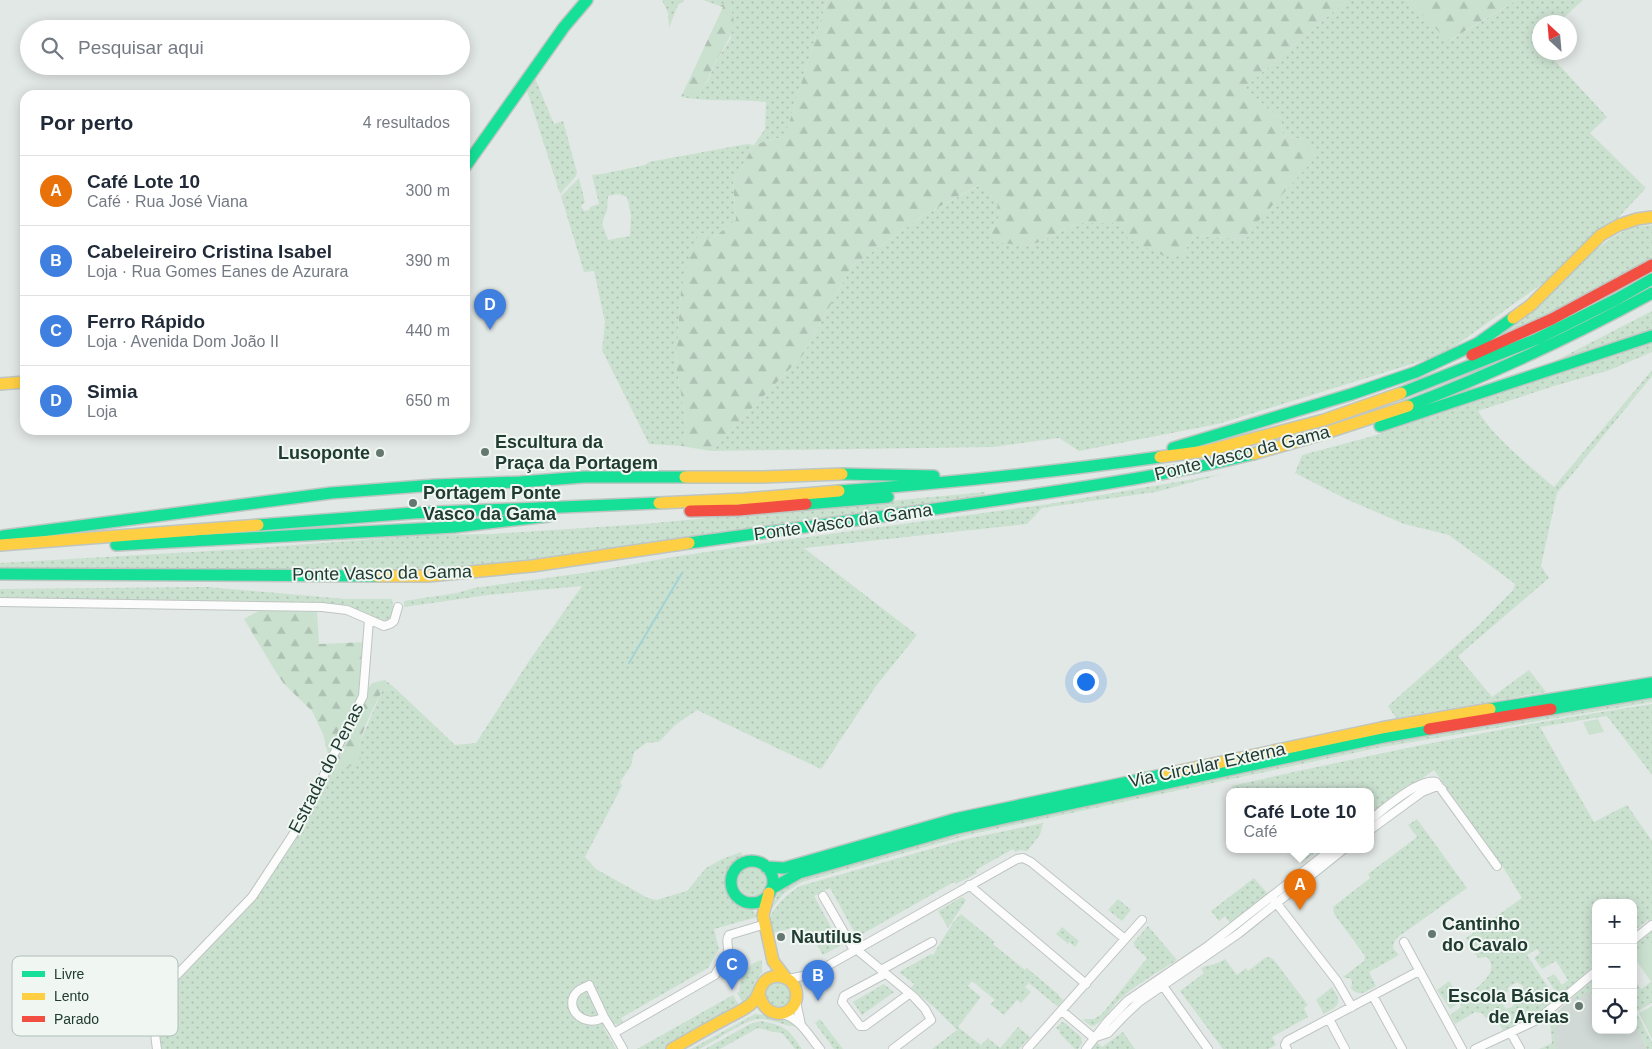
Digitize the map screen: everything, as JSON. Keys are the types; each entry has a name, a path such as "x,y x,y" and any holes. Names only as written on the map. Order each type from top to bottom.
{"main road":[{"path":"470,159 564,27 586,0"},
{"path":"1133,460 1352,394 1416,372 1478,343 1531,305 1602,234 1619,225 1637,219 1652,218"},
{"path":"1193,443 1240,434 1351,401 1418,378 1552,319 1652,265"},
{"name":"Ponte Vasco da Gama","path":"0,545 413,513 744,499 1009,476 1206,451 1324,420 1368,406 1537,339 1652,279"},
{"name":"Ponte Vasco da Gama","path":"0,574 428,576 458,574 532,566 862,520 1165,474 1270,449 1427,399 1547,347 1652,293"},
{"path":"1165,474 1268,455 1353,434 1652,336"},
{"path":"0,384 20,382"},
{"name":"Ponte Vasco da Gama","path":"0,536 331,493 436,485 594,477 752,477 833,474 1009,476"},
{"name":"Ponte Vasco da Gama","path":"0,550 383,531 487,524 526,518 610,512 739,510 888,497 1009,476"},
{"name":"Via Circular Externa","path":"766,867 784,868 963,817 1381,728 1652,683"},
{"name":"Via Circular Externa","path":"770,891 780,882 798,873 957,828 1383,737 1652,692"},
{"path":"672,1049 753,1003 761,987 768,966 759,926 755,912 735,895 732,890 731,877 738,866 750,861 762,863 772,877 763,915 773,961 777,968 794,985 796,999 790,1010 777,1014 760,1010 755,1011 685,1049"},
{"path":"744,901 758,902 770,891"},
{"path":"777,1014 764,1008 759,998 761,987 772,976 787,978"}],"street":[{"path":"0,602 322,607 347,610 380,625 387,626 394,621 398,607"},
{"name":"Estrada do Penas","path":"178,974 252,897 304,818 363,696 369,620"},
{"path":"1374,817 1425,782 1431,780 1436,782 1442,789 1497,866"},
{"path":"1374,827 1424,791 1437,786 1442,789"},
{"path":"1086,1049 1127,1001 1274,900 1333,853"},
{"path":"801,1025 796,999 804,982 813,974 1017,859 1022,858 1030,862 1126,939"},
{"path":"969,886 1086,984"},
{"path":"824,896 855,950 920,1002 931,1020 893,1049"},
{"path":"1094,1038 1108,1033 1139,1002 1238,934 1274,900"},
{"path":"1274,900 1335,980 1352,1006"},
{"path":"1027,1049 1142,920"},
{"path":"1637,937 1652,925"},
{"path":"614,1033 715,975 728,952 727,938 729,935 759,926"},
{"path":"909,994 865,1026 860,1026 842,1002 844,996 932,942"},
{"path":"1404,942 1462,1049"},
{"path":"1287,1045 1352,1006 1419,971"},
{"path":"787,978 813,974"},
{"path":"1475,1049 1511,1033 1544,1015 1592,974"},
{"path":"604,1017 597,1021 587,1021 576,1013 572,1002 579,990 589,985 604,1017 623,1049"},
{"path":"1163,986 1208,1049"},
{"path":"1373,996 1402,1049"},
{"path":"1062,1011 1094,1038"},
{"path":"777,1014 789,1017 801,1025 820,1049"},
{"path":"1329,1019 1345,1049"},
{"path":"1511,1033 1520,1049"},
{"name":"Estrada do Penas","path":"154,1036 156,1049"}],"shaded area":[{"name":"Escola Básica de Areias","path":"1592,981 1592,1034 1637,1034 1637,1027 1647,1049 1553,1049 1550,1018"}],"green space":[{"path":"662,0 685,0 678,5 669,28 668,13"},
{"path":"703,0 827,0 785,136 754,145 765,129 766,102 681,97 701,89 708,81 714,65 731,38 727,3 720,6"},
{"path":"827,0 1347,0 1244,88 1281,119 1283,136 1300,139 1319,154 1252,228 1246,239 1194,236 1183,254 1164,256 1128,239 1120,223 1079,223 1030,246 993,242 989,235 999,217 997,201 979,185 926,214 852,266 803,355 711,451 681,446 687,429 676,364 681,290 690,255 699,233 707,233 709,241 736,220 733,182 754,145 785,136"},
{"path":"1347,0 1406,0 1449,41 1517,0 1583,0 1567,15 1532,15 1532,60 1554,60 1607,117 1590,133 1646,188 1616,220 1546,281 1444,354 1218,424 1079,451 1059,438 993,447 711,451 803,355 852,266 926,214 980,185 997,201 999,217 989,235 1030,246 1079,223 1120,223 1129,239 1140,244 1183,254 1194,236 1246,239 1300,139 1283,136 1281,119 1244,88"},
{"path":"1406,0 1517,0 1448,41"},
{"path":"727,2 732,10 733,18 733,26 728,41 702,88 692,94 681,97 723,7 720,6"},
{"path":"535,78 554,124 563,121 577,172 576,176 560,194 526,88"},
{"path":"747,144 754,145 733,182 736,220 709,241 681,290 676,364 687,429 681,446 649,444 602,350 605,322 594,271 584,272 561,196 579,178 585,202 581,206 584,211 589,210 590,207 599,204 592,175 645,165 649,162","holes":["619,194 627,197 631,215 630,236 608,240 602,223 607,210 608,196"]},
{"path":"1652,225 1652,262 1486,345 1524,319 1594,251 1611,238 1632,227"},
{"path":"1652,311 1652,334 1555,361"},
{"path":"1652,342 1652,352 1610,370 1478,411 1503,442 1554,487 1652,370 1652,376 1557,493 1541,566 1549,578 1458,656 1492,697 1529,670 1546,692 1396,718 1388,706 1478,626 1513,590 1515,584 1449,535 1404,524 1346,499 1295,473 1302,455 1373,436"},
{"path":"1223,474 1156,492 1042,508 1027,524 804,548 917,635 876,686 821,769 697,710 675,725 659,742 646,743 634,752 631,766 620,782 622,786 585,857 596,869 648,898 656,900 687,891 706,868 722,859 741,852 744,862 734,872 731,885 734,894 757,917 714,929 719,949 708,968 621,1018 623,1022 618,1025 612,1023 603,1027 616,1049 157,1049 154,1036 178,1036 178,978 252,897 304,818 328,767 332,771 358,754 360,742 382,691 396,689 455,745 476,743 529,661 582,586 488,595 404,607 404,601 457,593 474,588 590,572 778,541 1049,504"},
{"path":"985,492 985,494 974,497 871,513 463,569 0,570 0,563 245,549 425,535 492,534 644,524"},
{"path":"208,587 346,599 392,599 394,616 386,622 348,608 0,597 0,589"},
{"path":"260,610 317,612 319,644 367,642 363,695 372,683 385,680 396,689 382,691 362,735 359,752 361,759 355,765 332,771 328,767 330,762 323,734 312,711 284,684 244,619"},
{"path":"1652,697 1652,702 1382,747 968,835 802,882 784,893 769,912 779,892 791,882 947,835 1347,750 1452,730"},
{"path":"1652,704 1652,775 1607,716 1540,727 1594,822 1627,805 1652,841 1652,921 1650,923 1648,920 1637,929 1637,899 1592,899 1592,968 1559,997 1547,978 1554,974 1562,985 1568,980 1556,961 1542,969 1534,958 1540,953 1537,949 1527,955 1556,999 1544,1010 1503,1031 1494,1014 1486,1018 1482,1013 1475,1012 1455,1024 1450,1015 1461,1007 1459,1003 1450,1009 1437,990 1449,981 1462,1000 1485,980 1489,975 1491,963 1487,957 1478,958 1466,938 1522,898 1501,864 1434,770 1374,813 1374,788 1233,788 1231,786 1441,741 1546,721","holes":["1517,982 1523,986 1523,995 1512,1007 1506,1009 1500,1000 1503,994 1509,991 1507,988"]},
{"path":"1598,719 1604,732 1589,735 1583,722"},
{"path":"1417,819 1467,888 1398,937 1394,942 1393,948 1399,955 1369,972 1376,986 1363,993 1357,993 1351,988 1351,979 1343,977 1364,961 1365,956 1334,914 1333,907 1370,878 1368,874 1417,837 1408,825"},
{"path":"1043,823 1040,835 1027,851 1015,852 1013,849 976,870 977,873 956,884 954,882 857,937 830,888 814,896 841,945 823,955 813,938 807,940 797,937 795,927 774,933 770,920 773,912 783,899 800,886 962,840"},
{"path":"1296,853 1314,853 1301,863 1294,855"},
{"path":"753,866 764,870 768,881 764,892 753,896 742,892 738,881 742,870"},
{"path":"1254,878 1268,894 1230,923 1225,916 1219,921 1211,911"},
{"path":"962,897 966,900 948,928 938,911"},
{"path":"1118,899 1131,910 1122,921 1108,910"},
{"path":"961,914 995,942 993,944 1025,970 1027,968 1063,1000 1058,1007 1029,983 1025,987 1031,992 1021,1003 1017,1000 1004,1015 990,1004 995,1000 972,981 968,986 981,997 958,1027 981,1045 988,1038 1000,1048 1018,1027 1030,1037 1019,1049 932,1049 957,1030 911,988 914,984 899,972 931,954 933,955 954,921"},
{"path":"1148,926 1177,960 1130,991 1116,1003 1101,1021 1091,1026 1083,1020 1094,1019 1102,1014 1147,958 1133,943"},
{"path":"1062,927 1079,941 1075,947 1056,934"},
{"path":"1652,931 1652,943 1637,953 1637,943"},
{"path":"1652,943 1652,983 1637,962 1637,953"},
{"path":"1269,957 1274,960 1308,1005 1304,1008 1308,1017 1272,1037 1276,1045 1268,1049 1223,1049 1180,991 1204,973 1201,968 1225,959 1237,975 1246,968 1248,971"},
{"path":"762,960 762,972 755,982 752,996 744,1005 737,993 739,992 745,972 752,964"},
{"path":"1592,980 1592,999 1588,991 1577,1000 1574,996"},
{"path":"770,981 788,984 790,996 787,1003 779,1006 768,1004 764,987"},
{"path":"1652,983 1652,1003 1637,1011 1637,984 1641,989"},
{"path":"884,984 894,992 862,1015 853,1002"},
{"path":"1332,987 1338,997 1338,1003 1333,1009 1324,1014 1316,1000"},
{"path":"733,995 740,1007 665,1049 637,1049"},
{"path":"1652,1006 1652,1039 1639,1013"},
{"path":"1574,1013 1554,1029 1556,1049 1539,1049 1552,1043 1550,1018 1558,1020"},
{"path":"755,1014 787,1019 796,1026 763,1019 753,1020 700,1049 691,1049"},
{"path":"1637,1014 1652,1042 1652,1049 1647,1049 1637,1027"},
{"path":"820,1019 843,1049 834,1049 815,1023"},
{"path":"761,1021 786,1029 802,1049 795,1049 782,1033 758,1028 720,1049 705,1049 750,1024"},
{"path":"1062,1022 1081,1037 1082,1043 1078,1049 1075,1049 1056,1028"},
{"path":"1123,1032 1135,1049 1090,1049 1096,1041 1102,1047"}],"waterway":[{"path":"629,663 682,573"}],"traffic: fast":[{"path":"470,160 564,27 587,0"},
{"path":"1401,393 1537,339 1617,299 1652,279"},
{"path":"1408,406 1532,354 1652,293"},
{"path":"1173,448 1352,394 1416,372 1478,343 1513,318"},
{"path":"1380,426 1652,336"},
{"path":"689,543 1103,484 1163,474 1253,454"},
{"path":"839,491 1000,477 1160,457"},
{"path":"842,474 934,476"},
{"path":"3,536 331,493 584,477 685,477"},
{"path":"806,504 888,497"},
{"path":"258,525 413,513 659,503"},
{"path":"116,545 454,527 549,516"},
{"path":"0,574 377,576"},
{"path":"1490,709 1652,683"},
{"path":"1551,709 1652,692"},
{"path":"771,889 799,873 957,828 1383,737 1429,729"},
{"path":"766,867 784,868 955,819 1166,774"},
{"path":"752,861 767,867 773,882 767,897 752,903 737,897 731,882 737,867 752,861"}],"traffic: slow":[{"path":"1513,318 1531,305 1601,235 1619,225 1637,219 1652,217"},
{"path":"0,384 20,382"},
{"path":"1160,457 1206,451 1324,420 1401,393"},
{"path":"1253,454 1408,406"},
{"path":"685,477 842,474"},
{"path":"659,503 744,499 839,491"},
{"path":"0,545 258,525"},
{"path":"377,576 428,576 532,566 689,543"},
{"path":"1166,774 1381,728 1490,709"},
{"path":"769,893 763,915 773,961 786,978"},
{"path":"672,1049 747,1007 755,1000 757,997 762,985 764,982 772,977 780,976 790,981 795,987 796,1000 788,1011 774,1013 762,1002 759,992"}],"traffic: jam":[{"path":"1472,355 1552,319 1652,265"},
{"path":"690,511 739,510 806,504"},
{"path":"1429,729 1551,709"}],"place":[{"name":"Simia","path":"490,330"},
{"name":"Escultura da Praça da Portagem","path":"485,452"},
{"name":"Lusoponte","path":"380,453"},
{"name":"Portagem Ponte Vasco da Gama","path":"413,503"},
{"name":"Café Lote 10","path":"1300,910"},
{"name":"Cantinho do Cavalo","path":"1432,934"},
{"name":"Nautilus","path":"781,937"},
{"name":"Ferro Rápido","path":"732,990"},
{"name":"Cabeleireiro Cristina Isabel","path":"818,1001"},
{"name":"Escola Básica de Areias","path":"1579,1006"}]}
